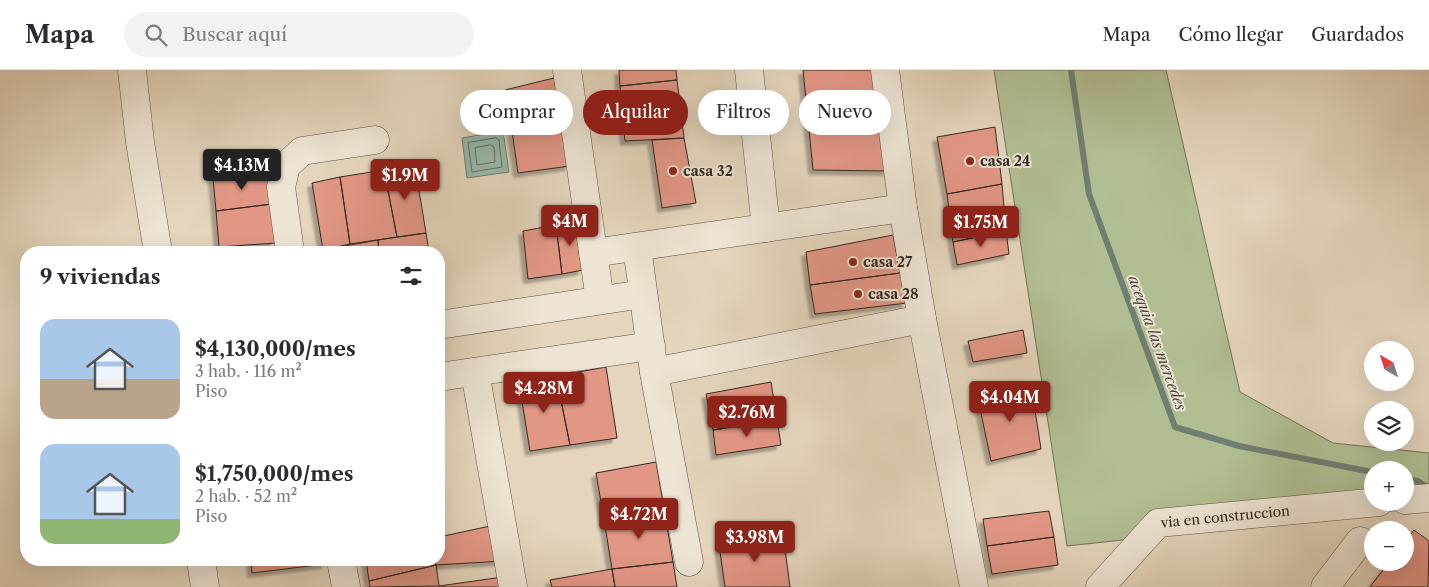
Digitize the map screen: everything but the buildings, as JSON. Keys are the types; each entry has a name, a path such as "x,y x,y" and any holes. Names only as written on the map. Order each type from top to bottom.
{"street":[{"path":"132,70 140,142 157,246"},
{"path":"567,70 600,300"},
{"path":"749,70 766,228"},
{"path":"885,70 903,208 922,319 974,587"},
{"path":"289,246 282,187 286,166 302,151 375,140"},
{"path":"593,254 903,208"},
{"path":"636,247 654,372 689,562"},
{"path":"445,324 643,294"},
{"path":"654,372 922,319"},
{"path":"445,376 650,346"},
{"path":"475,372 513,587"},
{"path":"1414,499 1429,498"},
{"name":"via en construccion","path":"1100,587 1158,522 1364,503"},
{"path":"1325,587 1360,541"},
{"path":"202,566 204,587"},
{"path":"342,566 346,587"}],"shaded area":[{"path":"994,70 1166,70 1240,392 1333,443 1364,446 1364,451 1429,453 1429,507 1414,509 1414,461 1364,461 1364,511 1392,511 1067,546"}],"water":[{"path":"480,135 504,135 509,172 467,178 462,138"}],"waterway":[{"name":"acequia las mercedes","path":"1071,70 1089,194 1175,427 1239,446 1364,470"},
{"name":"acequia las mercedes","path":"1414,480 1429,489"}],"place":[{"name":"casa 24","path":"970,161"},
{"name":"casa 32","path":"673,171"},
{"name":"casa 27","path":"853,262"},
{"name":"casa 28","path":"858,294"}]}
